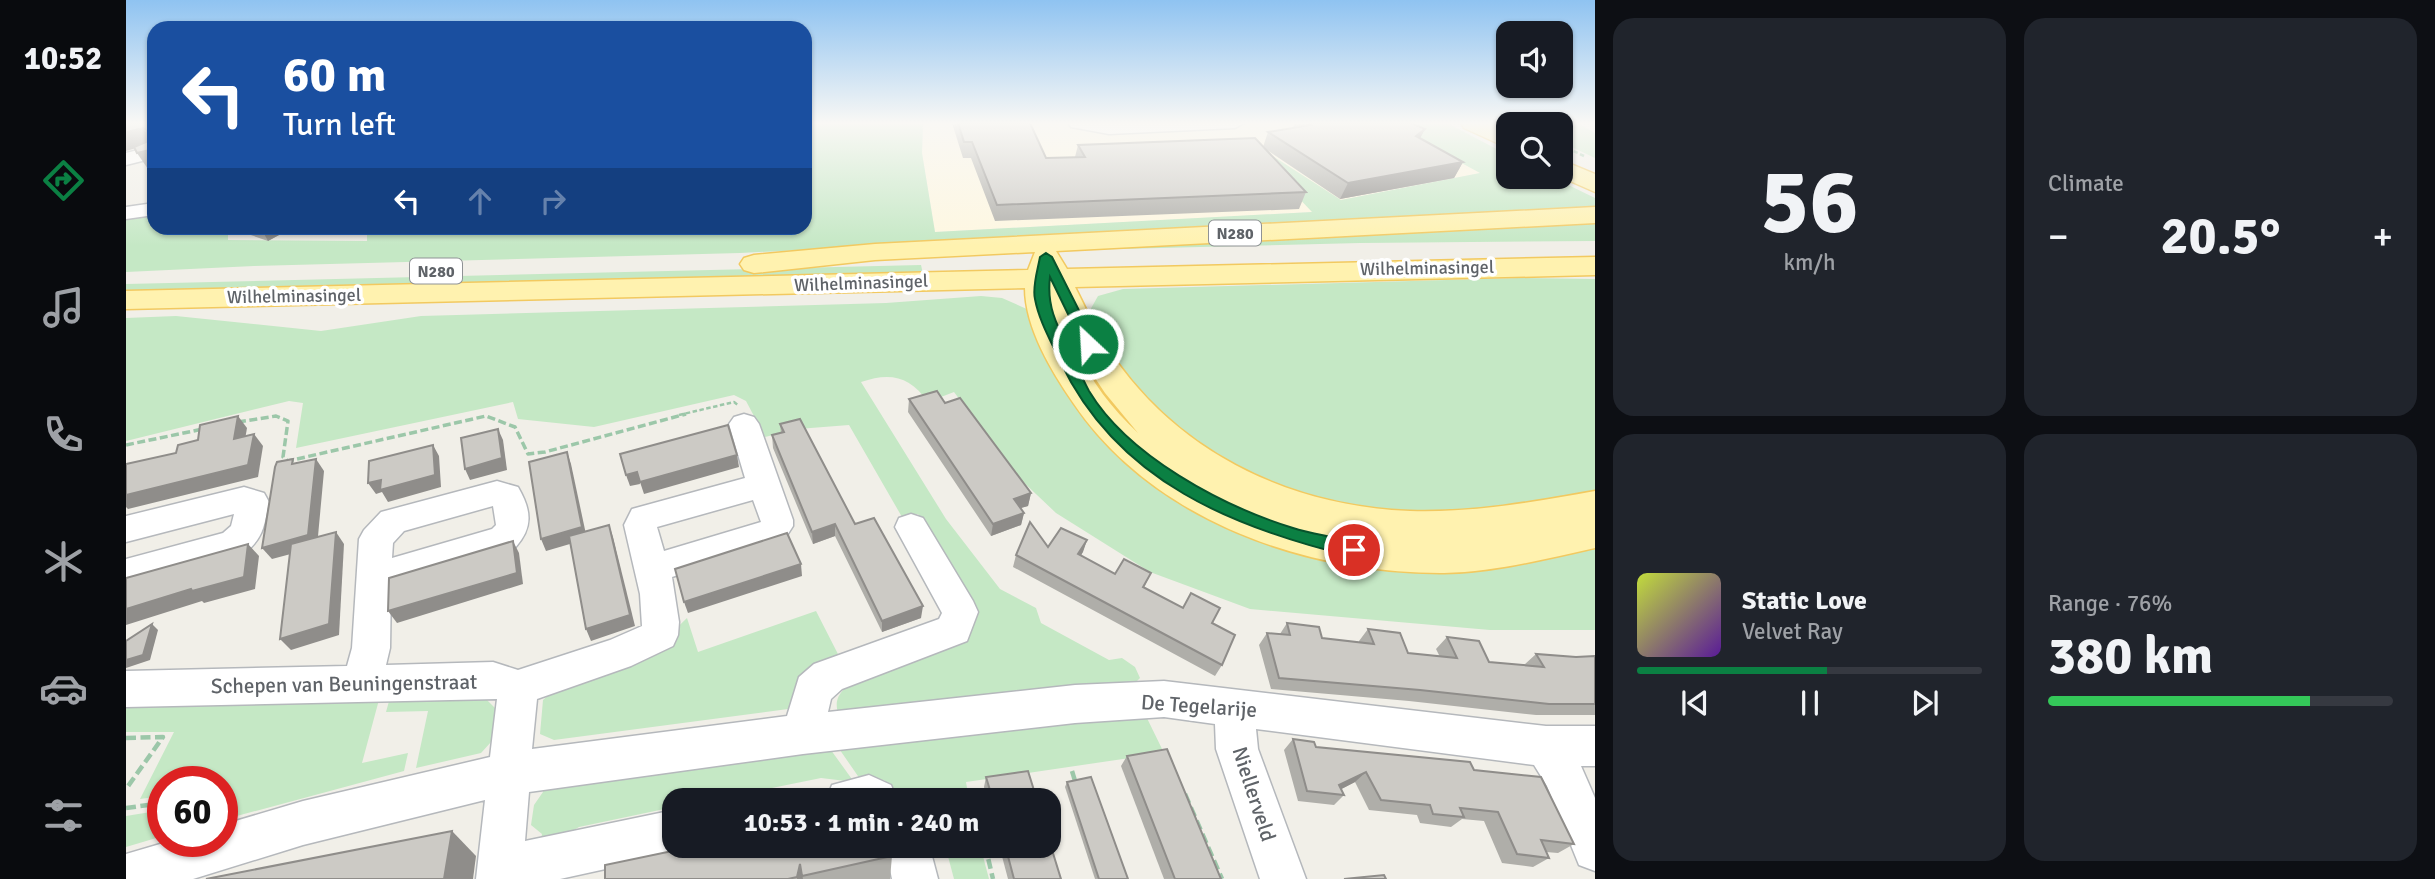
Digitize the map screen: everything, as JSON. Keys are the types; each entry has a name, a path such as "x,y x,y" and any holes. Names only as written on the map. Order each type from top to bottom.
{"main road":[{"path":"1573,173 1595,184"},
{"name":"N280","path":"746,265 875,252 1595,215"},
{"name":"Wilhelminasingel","path":"126,300 949,280 1017,294 1048,280 1406,248 1595,247"},
{"name":"Wilhelminasingel","path":"126,278 746,265 1048,280 1119,275 1595,266"},
{"name":"N280","path":"1088,344 1082,297 1091,287 1119,275"},
{"path":"1048,280 1074,378 1095,410 1115,433 1146,461 1181,486 1244,518 1334,546 1417,556 1503,552 1595,533"},
{"name":"N280","path":"1048,280 1088,344 1137,410 1178,447 1248,490 1303,512 1378,527 1432,528 1509,522 1595,506"}],"street":[{"path":"126,213 147,210"},
{"path":"650,570 772,531 777,526 744,424"},
{"path":"662,835 500,874 518,688 618,654 660,635 663,618 640,525 644,518 763,485"},
{"path":"126,529 244,499 253,502 246,533 233,544 126,573"},
{"path":"803,734 813,690 828,677 954,630 960,612 911,527"},
{"path":"362,683 371,648 375,577"},
{"name":"Schepen van Beuningenstraat","path":"126,690 493,680 518,688"},
{"name":"De Tegelarije","path":"126,877 188,867 329,817 511,773 803,734 1088,703 1164,699 1546,746 1595,746"},
{"name":"Niellerveld","path":"1234,707 1237,749 1283,879"},
{"path":"1546,746 1562,772 1595,849"},
{"path":"910,858 915,879"}],"path":[{"path":"231,423 276,416 288,421 283,457 288,461 486,416 515,427 528,454 734,402 749,414 744,424"},
{"path":"126,445 205,429"},
{"path":"126,738 163,737 126,789"},
{"path":"1072,771 1080,795"},
{"path":"1180,781 1222,879"},
{"path":"126,808 147,805"},
{"path":"988,858 993,879"}],"shaded area":[{"path":"924,164 1464,164 1481,173 1341,200 1313,212 935,232"}],"green space":[{"path":"812,164 924,164 935,232 1312,212 1266,164 1285,164 1341,200 1480,173 1463,164 1496,164 1496,189 1573,187 1595,198 1595,211 740,253 126,272 126,219 147,216 147,235 228,235 228,240 367,241 367,235 812,235"},
{"path":"1595,218 1595,241 1360,243 880,255"},
{"path":"921,265 923,274 126,293 126,284"},
{"path":"1517,278 1595,279 1595,498 1407,517 1303,502 1187,442 1121,375 1089,312 1098,296 1123,289"},
{"path":"981,296 1002,298 1029,310 1106,433 1482,568 1546,560 1595,548 1595,630 1490,630 1250,609 1150,572 1056,513 1017,476 954,392 928,402 907,382 899,378 881,377 861,382 946,519 1000,589 1036,608 1041,623 1109,660 1122,658 1135,667 1140,678 1132,686 839,716 837,701 844,689 903,664 974,612 918,514 902,517 849,425 798,429 765,437 746,401 734,395 594,427 518,419 513,402 296,448 303,403 289,401 126,441 126,318 176,316 321,331 421,316 886,303"},
{"path":"816,611 840,658 794,696 788,709 554,740 540,734 543,700 554,690 655,649 687,618 698,652"},
{"path":"391,694 485,698 496,709 491,742 481,753 416,768 428,711 386,712"},
{"path":"380,696 362,763 408,753 404,771 238,816 238,766 157,766 174,732 126,732 126,702"},
{"path":"1144,712 1164,753 966,782 967,788 893,788 884,780 860,779 833,740"},
{"path":"828,746 854,782 821,778 771,788 662,788 662,810 579,827 552,843 540,845 542,834 531,825 534,805 543,792 544,783"},
{"path":"147,785 147,798 140,799"},
{"path":"147,813 147,841 126,847 126,816"},
{"path":"948,858 983,858 989,879 954,879"}],"building":[{"path":"981,164 1280,164 1306,192 997,205"},
{"path":"1318,164 1452,164 1348,183"},
{"path":"937,391 945,403 960,398 1031,493 1014,499 1024,513 993,524 909,399"},
{"path":"238,416 234,439 254,434 248,465 126,495 126,464 176,453 178,445 198,440 200,425"},
{"path":"800,419 855,524 874,518 923,606 882,621 835,524 812,532 772,435 784,432 780,424"},
{"path":"728,425 737,455 640,482 637,472 626,475 620,454"},
{"path":"498,429 502,458 465,469 461,438"},
{"path":"433,445 435,475 380,490 381,480 368,483 369,461"},
{"path":"567,452 582,527 541,539 529,462"},
{"path":"293,459 292,464 316,459 308,535 262,548 275,467 277,462"},
{"path":"1030,522 1048,547 1061,528 1087,540 1078,554 1115,574 1124,559 1151,573 1143,587 1183,608 1191,593 1220,608 1212,623 1235,635 1222,665 1016,555"},
{"path":"609,525 630,615 586,629 569,536"},
{"path":"336,532 329,624 280,639 291,544"},
{"path":"787,533 801,564 684,602 675,569"},
{"path":"513,541 517,573 388,611 389,578"},
{"path":"248,544 244,577 192,591 191,589 126,609 126,578"},
{"path":"1287,623 1319,627 1322,638 1374,644 1368,629 1400,633 1408,653 1457,658 1447,637 1479,641 1489,662 1544,667 1536,654 1595,656 1595,704 1549,704 1279,678 1267,633 1290,635"},
{"path":"152,624 143,655 126,660 126,641"},
{"path":"1293,739 1314,742 1316,747 1470,762 1474,770 1541,777 1574,844 1541,840 1549,858 1517,854 1498,812 1460,808 1464,817 1433,814 1430,805 1381,800 1366,772 1339,785 1344,795 1307,791"},
{"path":"1167,749 1221,879 1175,879 1127,756"},
{"path":"1028,771 1033,788 989,788 986,777"},
{"path":"1091,777 1128,879 1099,879 1067,782"},
{"path":"452,831 444,879 206,879"},
{"path":"662,853 662,858 883,858 802,876 800,864 797,877 788,879 605,879 605,865"},
{"path":"1008,858 1054,858 1061,879 1014,879"},
{"path":"1384,875 1386,879 1344,879"}],"route":[{"path":"1088,344 1068,296 1046,257 1041,298 1053,331 1074,378 1103,421 1115,433 1181,486 1244,518 1290,534 1354,550"}]}
